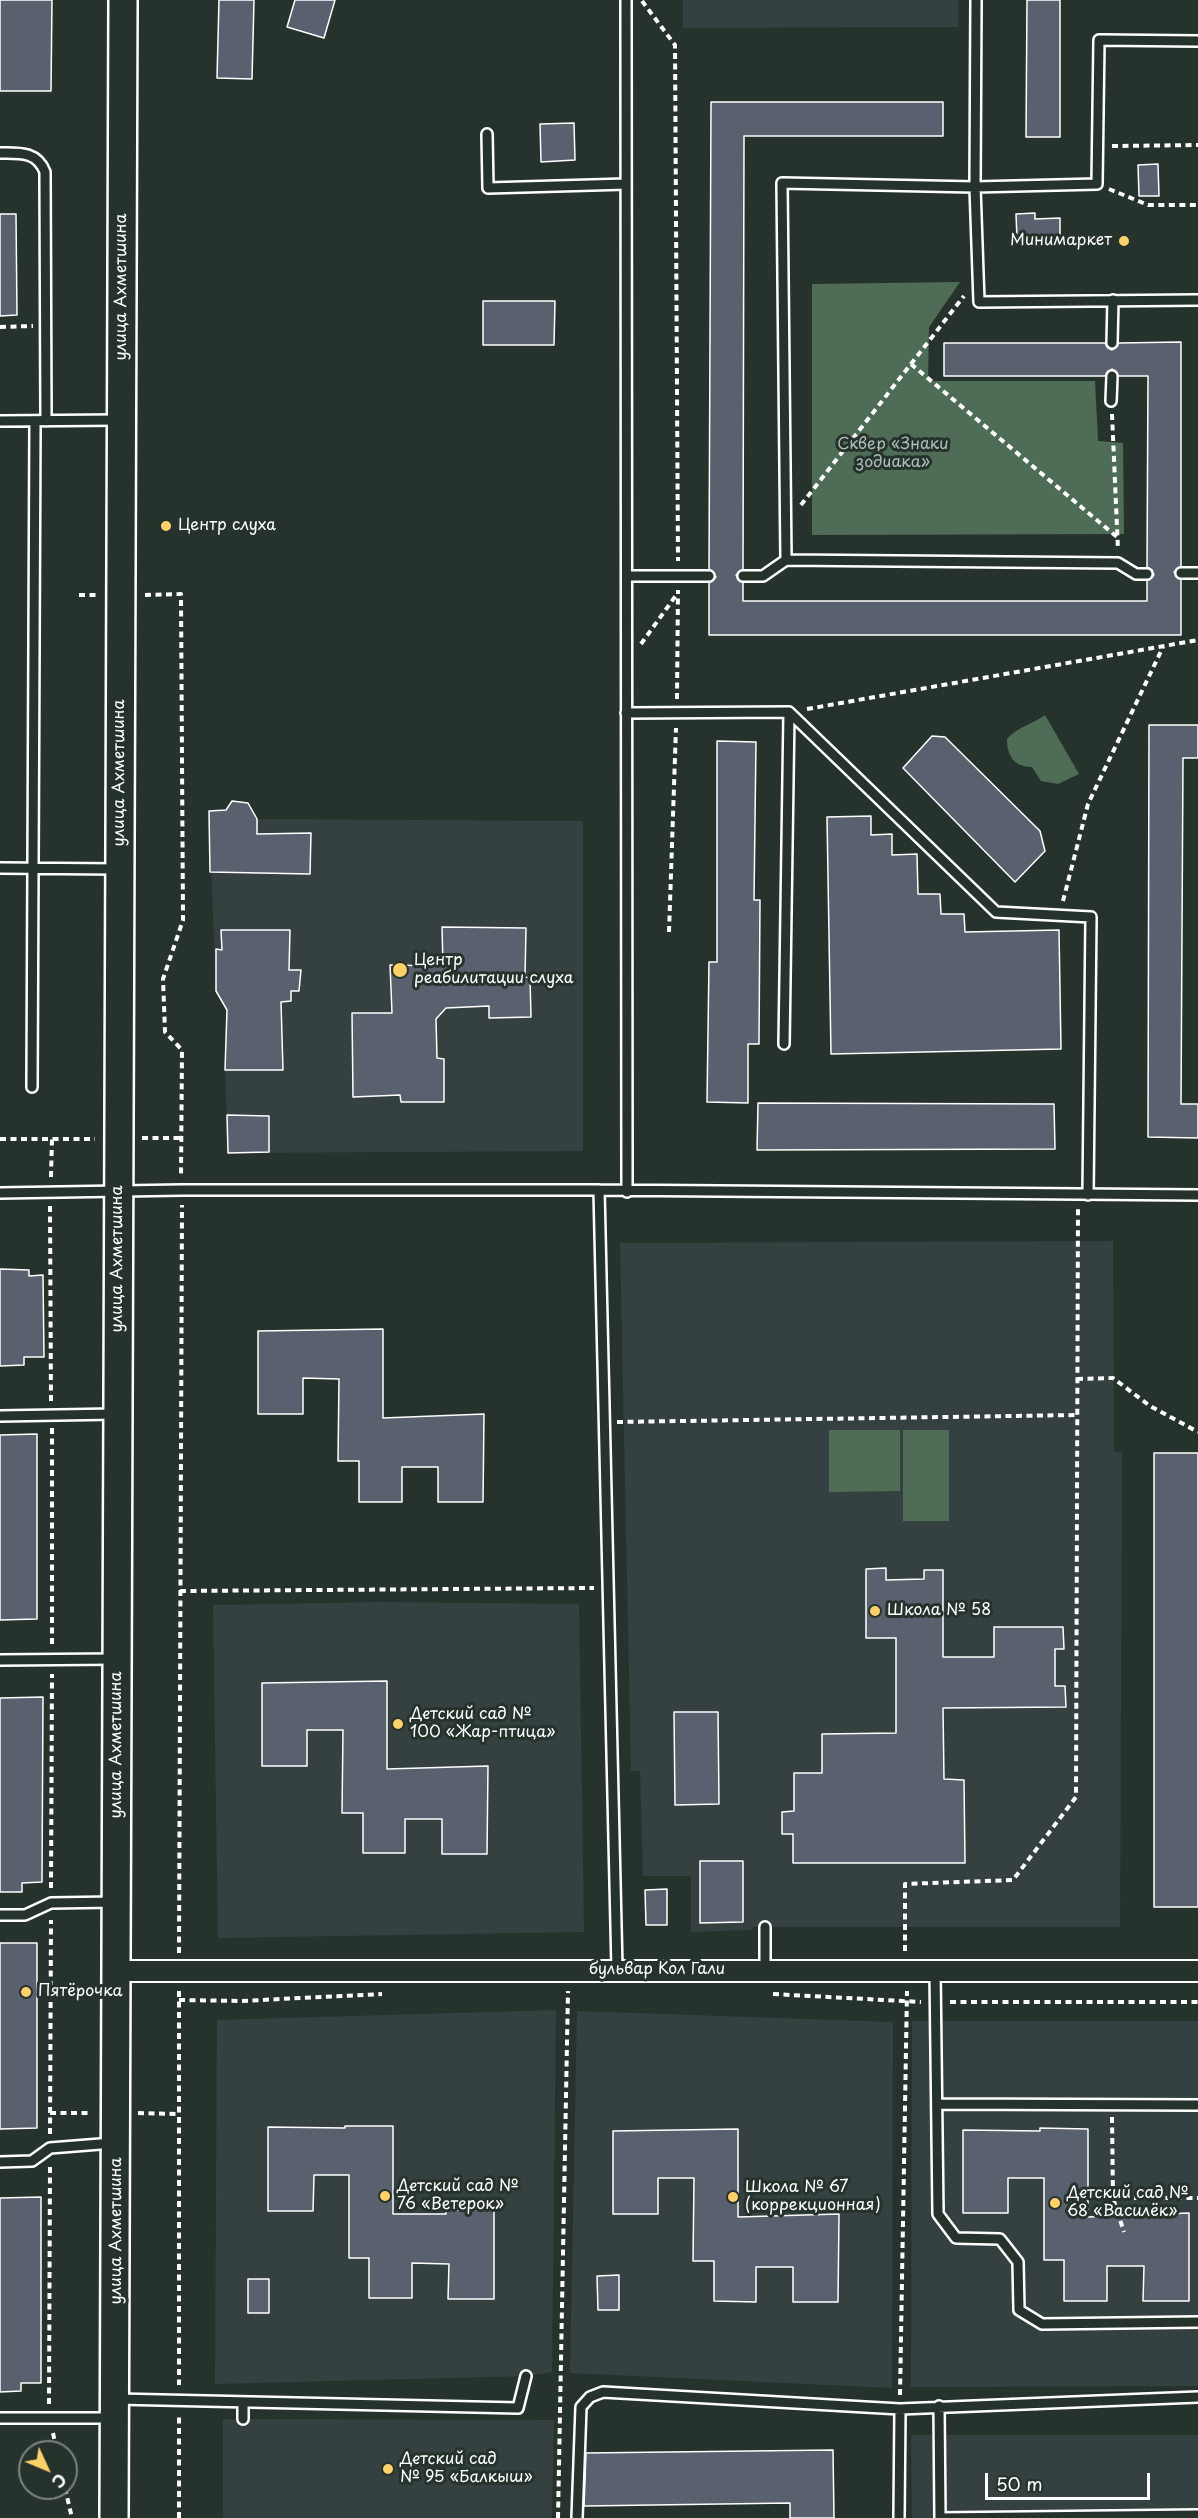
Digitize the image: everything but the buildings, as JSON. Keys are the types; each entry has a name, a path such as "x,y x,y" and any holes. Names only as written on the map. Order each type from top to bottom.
{"street":[{"name":"улица Ахметшина","path":"114,2518 123,0"},
{"name":"бульвар Кол Гали","path":"117,1971 617,1969 1198,1971"}],"lane":[{"path":"626,0 627,1192"},
{"path":"976,0 975,187 978,302 1198,300"},
{"path":"786,560 782,183 975,187 1097,184 1098,40 1198,41"},
{"path":"486,134 488,188 626,184"},
{"path":"0,153 31,155 40,162 45,172 46,421"},
{"path":"1113,300 1113,343"},
{"path":"1111,401 1112,376"},
{"path":"0,421 121,420"},
{"path":"32,1087 35,421"},
{"path":"743,576 763,576 786,560 1118,563 1136,574 1147,573"},
{"path":"1181,573 1198,573"},
{"path":"628,576 710,576"},
{"path":"626,713 789,712 996,912 1090,917 1088,1195"},
{"path":"784,1044 789,712"},
{"path":"0,868 120,869"},
{"path":"0,1194 182,1190 599,1190 1198,1195"},
{"path":"599,1190 617,1969"},
{"path":"0,1416 118,1414"},
{"path":"0,1660 117,1659"},
{"path":"0,1915 25,1915 51,1904 117,1902"},
{"path":"765,1927 765,1969"},
{"path":"935,1971 938,2214 956,2238 1000,2239 1018,2262 1020,2310 1042,2324 1198,2322"},
{"path":"937,2104 1198,2105"},
{"path":"0,2162 32,2161 50,2148 117,2143"},
{"path":"0,2418 49,2418 179,2400 518,2408 526,2376"},
{"path":"577,2518 580,2407 590,2397 603,2392 900,2409 1198,2397"},
{"path":"243,2403 243,2419"},
{"path":"939,2406 940,2518 1198,2515"},
{"path":"899,2518 900,2409"}],"path":[{"path":"642,0 675,45 678,593 677,713 669,932"},
{"path":"1097,146 1198,145"},
{"path":"1097,184 1148,206 1198,205"},
{"path":"785,524 978,279"},
{"path":"0,327 46,326"},
{"path":"911,364 1117,537"},
{"path":"1111,401 1118,563"},
{"path":"627,663 678,593"},
{"path":"79,595 181,594 183,920 163,979 165,1032 182,1050 179,2518"},
{"path":"789,712 1198,640"},
{"path":"1060,915 1088,804 1163,646"},
{"path":"0,1139 181,1137"},
{"path":"52,1139 50,1193 52,1659 49,2418 54,2440"},
{"path":"900,2409 908,2003 905,1884 1013,1880 1076,1797 1078,1195"},
{"path":"1077,1379 1113,1378 1150,1406 1198,1431"},
{"path":"604,1422 1077,1415"},
{"path":"180,1591 608,1588"},
{"path":"558,2518 568,1984"},
{"path":"179,2000 241,2001 393,1993"},
{"path":"766,1993 908,2003 1198,2002"},
{"path":"1112,2105 1113,2198 1124,2232"},
{"path":"1113,2198 1198,2198"},
{"path":"68,2500 72,2518"}],"shaded area":[{"path":"683,0 958,0 958,27 683,28"},
{"name":"Центр реабилитации слуха","path":"232,801 248,803 258,819 583,821 583,1151 228,1153 225,1070 227,1010 216,991 209,811 226,810"},
{"name":"Школа № 58","path":"1113,1241 1114,1452 1122,1452 1120,1927 753,1927 752,1930 691,1932 691,1876 643,1876 640,1771 631,1771 620,1243"},
{"name":"Детский сад № 100 «Жар-птица»","path":"381,1602 579,1604 584,1932 218,1938 213,1605"},
{"name":"Детский сад № 76 «Ветерок»","path":"556,2010 552,2372 526,2376 215,2384 217,2020"},
{"name":"Школа № 67 (коррекционная)","path":"577,2011 893,2022 892,2388 570,2373"},
{"name":"Детский сад № 68 «Василёк»","path":"912,2021 1198,2021 1198,2386 911,2387"},
{"name":"Детский сад № 95 «Балкыш»","path":"223,2419 554,2420 552,2518 223,2518"},
{"path":"911,2435 1198,2435 1198,2518 912,2518"}],"green space":[{"name":"Сквер «Знаки зодиака»","path":"960,282 929,327 928,381 1095,381 1098,441 1123,443 1124,534 812,535 812,284"},
{"path":"1045,715 1079,774 1058,784 1041,781 1032,767 1016,763 1008,751 1007,739 1012,734"},
{"path":"829,1430 900,1430 900,1491 829,1492"},
{"path":"903,1430 949,1430 949,1521 903,1521"}],"place":[{"name":"Минимаркет","path":"1124,241"},
{"name":"Центр слуха","path":"166,526"},
{"name":"Центр реабилитации слуха","path":"400,970"},
{"name":"Школа № 58","path":"875,1611"},
{"name":"Детский сад № 100 «Жар-птица»","path":"398,1724"},
{"name":"Пятёрочка","path":"26,1992"},
{"name":"Детский сад № 76 «Ветерок»","path":"385,2196"},
{"name":"Школа № 67 (коррекционная)","path":"733,2197"},
{"name":"Детский сад № 68 «Василёк»","path":"1055,2203"},
{"name":"Детский сад № 95 «Балкыш»","path":"388,2469"}]}
